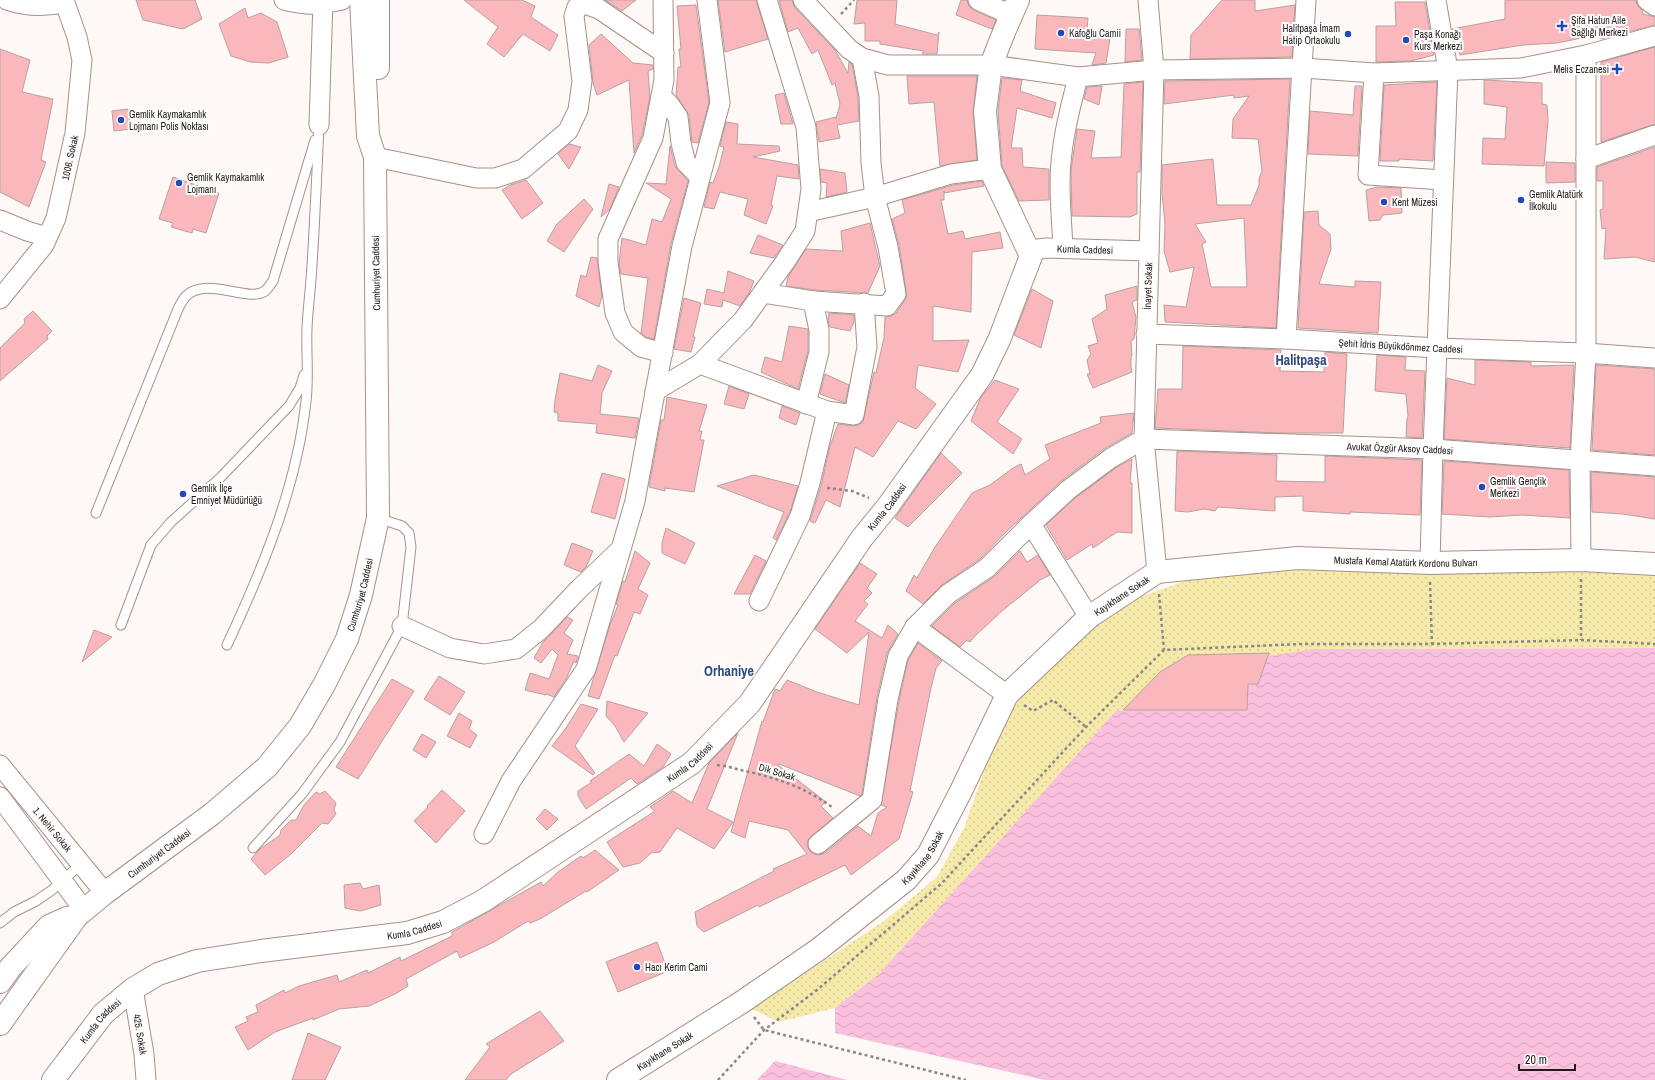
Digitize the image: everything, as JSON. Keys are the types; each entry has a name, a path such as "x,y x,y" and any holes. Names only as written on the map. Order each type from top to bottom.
{"street":[{"path":"7,0 32,6 46,6 64,1"},
{"path":"284,0 298,4 342,0"},
{"name":"Cumhuriyet Caddesi","path":"362,0 368,136 375,157"},
{"name":"Cumhuriyet Caddesi","path":"81,913 105,893 155,858 223,805 267,767 300,726 324,685 347,640 361,595 378,518 375,157 379,141 378,0"},
{"path":"663,0 664,80 653,138 608,239 608,262 614,307 623,332 640,347 663,353"},
{"path":"484,834 511,781 586,669 635,501 682,246 720,103 707,0"},
{"path":"656,391 700,364 743,320 785,262 805,231 811,189 806,127 767,0"},
{"path":"803,0 849,49 862,58 888,65 991,65 1078,77 1154,70 1303,68 1374,73 1520,68 1586,55 1655,36"},
{"path":"978,0 1015,7 991,65 985,111 990,169 1031,256"},
{"name":"İnayet Sokak","path":"1148,0 1154,70 1144,439 1157,572"},
{"path":"1286,339 1306,0"},
{"path":"1430,563 1448,70 1436,0"},
{"path":"1647,0 1655,6"},
{"name":"1006. Sokak","path":"0,299 44,245 56,218 74,133 82,60 77,37 64,1"},
{"path":"319,125 323,2"},
{"path":"375,157 476,178 494,178 523,169 568,131 578,110 582,81 574,16 576,7 582,3 599,9 664,53"},
{"path":"1581,560 1580,461 1586,353 1586,55"},
{"path":"763,293 813,301 864,303 887,306 896,294 888,247 875,197 871,163 869,96 862,58"},
{"path":"1374,73 1368,175 1443,180"},
{"path":"1063,248 1060,183 1063,147 1069,111 1078,77"},
{"path":"661,96 678,117 681,143 686,163 700,177"},
{"path":"1586,159 1655,135"},
{"path":"808,212 875,197 951,174 990,169"},
{"path":"0,220 47,237"},
{"name":"Kumla Caddesi","path":"53,1080 103,1014 133,989 158,974 197,961 261,951 407,933 443,922 483,901 692,764 750,703 862,538 888,506 982,375 999,340 1031,256 1038,249 1063,248 1149,251"},
{"path":"806,404 819,352 819,330 813,301"},
{"path":"700,364 827,411 854,415 867,347 864,303"},
{"name":"Şehit İdris Büyükdönmez Caddesi","path":"1146,334 1286,339 1437,348 1586,353 1655,358"},
{"path":"759,601 800,516 810,483 827,411"},
{"path":"818,844 872,800 888,699 898,656 915,627 948,594 987,568 1068,490 1111,458 1144,439"},
{"name":"Avukat Özgür Aksoy Caddesi","path":"1144,439 1433,449 1655,466"},
{"path":"1031,524 1089,617"},
{"path":"402,626 450,648 484,654 516,649 541,629 578,590 621,550"},
{"name":"Mustafa Kemal Atatürk Kordonu Bulvarı","path":"1157,572 1297,558 1430,563 1581,560 1655,564"},
{"name":"Kayıkhane Sokak","path":"618,1080 742,1002 819,949 906,880 928,855 961,791 1007,694 1089,617 1157,572"},
{"path":"915,627 1007,694"},
{"name":"1. Nehir Sokak","path":"0,765 105,893"},
{"path":"0,797 62,880 81,913"},
{"path":"0,982 10,968 49,926 81,913"},
{"path":"0,1024 81,913"},
{"name":"425. Sokak","path":"133,989 144,1054 146,1080"}],"lane":[{"path":"227,645 254,586 272,537 288,488 298,446 306,400 307,327 312,265 319,125"},
{"path":"96,513 178,309 187,295 201,289 217,288 252,294 264,292 273,281 319,125"},
{"path":"121,625 152,545 171,522 220,478 290,406 300,388 306,366"},
{"path":"253,848 302,794 340,742 402,626 410,547 409,533 402,526 378,518"},
{"path":"0,923 14,912 36,901 81,864"}],"path":[{"path":"810,483 852,492 888,506"},
{"path":"1581,560 1581,640"},
{"path":"1430,563 1432,644"},
{"path":"1157,572 1164,650"},
{"path":"718,1080 764,1030 817,990 942,884 1086,727 1164,650 1299,644 1432,644 1581,640 1655,644"},
{"path":"1007,694 1033,710 1053,700 1086,727"},
{"name":"Dik Sokak","path":"692,764 720,765 766,776 802,788 839,812 845,822"},
{"path":"742,1002 764,1030 966,1080"}],"shaded area":[{"path":"1309,567 1655,569 1655,648 1313,649 1239,705 1116,711 879,974 835,1008 779,1022 752,1009 884,921 937,877 964,828 1001,723 1025,693 1098,624 1142,596 1194,578"}],"water":[{"path":"1655,648 1655,1080 1045,1080 835,1033 835,1008 879,974 1116,711 1239,705 1263,657 1313,649"},
{"path":"775,1061 848,1080 757,1080"}],"building":[{"path":"136,0 195,0 202,19 183,29 143,20"},
{"path":"464,0 522,0 535,6 531,17 558,35 550,51 523,34 504,57 487,44 498,27"},
{"path":"605,0 636,0 622,11"},
{"path":"718,0 756,0 768,39 725,52"},
{"path":"779,0 792,0 795,8 835,50 848,73 849,62 852,64 858,97 859,121 837,125 840,138 819,142 816,122 836,117 836,119 840,104 835,83 832,85 818,50 812,54 798,28 788,32"},
{"path":"857,0 897,0 895,24 937,35 939,32 937,54 922,54 924,51 880,44 880,41 865,41 865,23 854,24"},
{"path":"961,0 967,0 969,6 973,10 996,20 992,29 956,15"},
{"path":"1222,0 1255,0 1255,11 1295,5 1292,57 1190,59 1191,35"},
{"path":"1505,0 1636,0 1637,5 1642,10 1643,14 1655,17 1655,25 1601,39 1601,34 1557,43 1523,45 1460,55 1459,49 1456,50 1452,29 1505,19"},
{"name":"Paşa Konağı Kurs Merkezi","path":"1395,2 1425,2 1434,55 1411,61 1376,62 1376,26 1396,26"},
{"path":"696,5 709,102 698,143 692,142 689,115 676,95 678,67 681,67 677,6"},
{"path":"245,8 248,18 261,13 277,22 288,57 269,63 250,62 231,56 219,24"},
{"name":"Kafoğlu Camii","path":"1037,15 1088,18 1087,31 1111,32 1106,63 1092,65 1096,53 1035,49"},
{"path":"1126,29 1139,29 1142,60 1125,62"},
{"path":"601,34 633,63 653,65 653,69 648,71 650,97 642,135 634,153 629,80 597,95 593,83 589,45"},
{"path":"1655,47 1655,124 1601,142 1601,62"},
{"path":"0,49 30,60 22,92 53,99 41,160 46,162 29,207 0,192"},
{"path":"907,76 977,76 973,112 977,160 940,166 934,102 909,104"},
{"path":"1002,78 1022,80 1020,91 1056,103 1052,118 1017,108 1011,148 1022,148 1023,167 1049,169 1049,200 1019,201 1002,166 998,111"},
{"path":"1290,79 1276,328 1165,322 1164,305 1186,307 1194,267 1170,272 1164,251 1165,224 1162,193 1162,165 1213,159 1217,205 1251,205 1259,185 1259,178 1262,171 1258,139 1232,138 1233,119 1249,96 1234,98 1234,95 1164,104 1165,81","holes":["1244,218 1247,287 1211,287 1202,244 1206,242 1195,224"]},
{"path":"1484,80 1542,83 1542,104 1547,105 1548,120 1544,166 1482,164 1483,138 1505,139 1507,107 1484,104"},
{"path":"1143,82 1140,172 1137,172 1137,214 1130,217 1072,216 1071,170 1077,129 1095,131 1091,158 1121,157 1124,84"},
{"path":"1437,82 1433,161 1399,159 1399,161 1380,161 1384,85"},
{"path":"1102,86 1099,105 1084,99 1087,87"},
{"path":"1355,86 1362,86 1358,156 1308,154 1310,111 1353,115"},
{"path":"784,93 793,124 781,124 775,95"},
{"name":"Gemlik Kaymakamlık Lojmanı Polis Noktası","path":"128,109 131,129 114,131 112,111"},
{"path":"726,122 738,124 737,144 779,146 780,151 753,157 798,165 799,179 777,176 771,205 773,206 766,224 744,215 748,199 720,192 714,209 704,207 710,182 713,183 719,167 724,147 720,146"},
{"path":"569,144 581,147 569,169 558,154"},
{"path":"670,146 675,166 688,181 671,244 654,339 646,337 641,333 648,278 621,274 619,264 622,238 646,245 652,219 662,222 671,199 646,183 666,184"},
{"path":"1655,147 1655,262 1635,257 1604,259 1606,228 1602,229 1600,210 1603,209 1603,181 1597,181 1597,167"},
{"path":"1546,162 1575,163 1575,182 1546,183"},
{"path":"820,169 845,173 847,192 826,197 827,183 821,182"},
{"name":"Gemlik Kaymakamlık Lojmanı","path":"173,177 219,193 206,233 193,229 192,233 171,227 173,223 159,219"},
{"path":"526,180 543,203 522,219 502,190 510,185"},
{"path":"982,181 984,186 944,193 944,200 941,200 948,234 963,231 965,239 1000,232 1003,248 972,252 971,312 933,306 933,341 969,340 958,372 918,365 915,388 936,404 916,429 898,421 873,457 855,447 840,507 826,500 815,523 810,521 821,486 830,446 838,424 853,426 863,422 874,372 876,373 884,338 885,317 896,313 907,297 899,245 892,219 905,213 902,200 953,185"},
{"path":"609,184 619,187 610,209 601,217"},
{"name":"Kent Müzesi","path":"1377,187 1401,188 1402,213 1383,215 1380,220 1369,221 1366,190"},
{"path":"584,199 593,209 564,252 547,241 557,224"},
{"path":"1318,211 1319,225 1330,234 1331,249 1319,284 1355,287 1355,281 1381,282 1378,333 1298,328 1304,212"},
{"path":"870,223 880,266 868,293 814,290 786,286 788,277 806,249 843,251 841,231"},
{"path":"758,235 783,245 774,258 750,253"},
{"path":"591,257 597,258 602,296 599,307 576,296 581,275 586,277"},
{"path":"728,271 754,281 749,293 740,306 723,300 722,307 704,304 707,289 724,293"},
{"path":"1137,286 1137,300 1132,302 1136,317 1134,339 1131,341 1132,372 1093,388 1087,374 1090,374 1087,360 1091,354 1088,346 1098,343 1092,319 1107,309 1105,295"},
{"path":"1032,289 1053,301 1041,348 1014,335"},
{"path":"684,298 701,303 691,352 674,349"},
{"path":"33,311 52,331 47,336 48,339 0,381 0,348 25,323 24,319"},
{"path":"829,313 854,315 854,322 850,331 830,327 828,320"},
{"path":"789,326 808,329 808,351 798,389 761,372 765,357 782,362"},
{"path":"1183,346 1281,350 1280,371 1324,372 1325,352 1347,354 1343,433 1279,433 1155,428 1158,389 1182,389"},
{"path":"1377,355 1406,357 1405,370 1425,371 1422,438 1406,437 1408,416 1406,394 1375,391"},
{"path":"1475,360 1531,362 1531,366 1574,365 1570,448 1444,439 1447,378 1475,385"},
{"path":"598,365 612,371 602,393 600,414 639,418 635,438 596,433 597,424 558,421 558,413 554,412 560,373 592,381"},
{"path":"1596,365 1655,369 1655,455 1592,450"},
{"path":"825,374 849,385 845,403 820,394"},
{"path":"995,380 1019,389 997,422 1022,439 1013,454 971,421 981,397"},
{"path":"729,386 749,394 744,409 724,404"},
{"path":"667,397 707,405 699,431 702,431 700,440 704,440 694,492 665,488 665,491 649,487 661,420 664,420"},
{"path":"782,406 800,413 796,425 779,418"},
{"path":"1134,413 1132,433 1104,449 1061,481 1006,532 980,559 942,585 923,604 906,591 914,575 917,578 935,547 972,493 990,485 1021,464 1025,475 1050,459 1045,445 1101,423 1100,417"},
{"path":"1177,451 1277,455 1276,481 1325,482 1325,456 1422,460 1420,515 1350,512 1350,514 1303,511 1303,496 1275,497 1275,511 1218,507 1215,511 1204,509 1188,512 1175,511"},
{"path":"941,453 962,473 908,527 895,518"},
{"path":"1132,459 1130,483 1132,483 1132,533 1117,532 1093,548 1092,544 1067,560 1046,525 1075,498 1117,467"},
{"path":"1444,461 1569,470 1570,518 1522,515 1490,517 1442,514"},
{"path":"1591,472 1655,477 1655,519 1623,514 1592,512"},
{"path":"602,473 625,479 615,519 591,512"},
{"path":"754,475 798,486 790,512 776,540 773,538 784,512 717,486"},
{"path":"666,528 695,543 685,564 662,553 662,543"},
{"path":"572,543 593,551 586,567 581,572 564,565"},
{"path":"635,551 650,563 638,589 648,595 640,614 634,612 617,656 615,655 599,699 588,696 610,625 618,605 616,604 623,581 625,582"},
{"path":"1020,551 1027,562 1038,555 1050,575 1038,581 1002,611 970,642 967,640 960,647 932,626 955,603 995,576"},
{"path":"755,555 766,561 750,594 734,594"},
{"path":"860,563 877,574 867,588 872,593 864,601 868,604 855,621 882,638 888,625 898,634 887,653 877,697 862,794 860,796 779,764 778,765 826,802 821,806 833,818 808,840 807,846 810,851 819,855 825,853 858,826 871,836 878,813 887,807 881,805 899,701 908,660 918,643 942,661 936,668 931,688 910,791 913,792 899,839 851,875 845,865 759,907 758,905 704,932 697,926 695,912 774,871 773,869 807,854 788,830 749,821 745,838 731,832 762,721 763,722 775,689 780,691 787,680 817,692 859,705 869,632 847,653 815,629"},
{"path":"567,617 573,620 564,633 573,640 567,654 578,656 576,663 574,661 567,677 554,697 525,690 530,673 549,679 558,655 552,649 541,663 534,658 543,642"},
{"path":"94,630 112,637 82,662"},
{"path":"1269,653 1258,684 1248,684 1247,710 1123,710 1160,672 1188,655"},
{"path":"439,676 465,692 450,715 424,699"},
{"path":"392,679 414,691 358,779 336,767"},
{"path":"607,701 648,713 624,742 615,726 606,716"},
{"path":"581,704 598,709 575,746 595,773 593,775 552,746 566,728"},
{"path":"459,713 472,721 469,729 477,735 470,748 447,736"},
{"path":"738,733 707,809 733,822 714,849 677,828 660,852 651,853 640,863 623,867 607,842 655,811 650,807 673,791 692,803 709,763"},
{"path":"422,734 436,742 426,758 413,750"},
{"path":"657,744 671,754 663,767 637,784 631,778 586,809 578,796 578,791 629,754 644,766"},
{"path":"442,790 465,811 436,843 414,821"},
{"path":"325,791 336,803 334,810 336,814 328,824 322,823 291,854 265,875 251,859 260,849 280,835 281,830 291,820 296,820 304,805 316,792 320,794"},
{"path":"545,809 558,819 547,830 536,819"},
{"path":"595,850 619,870 587,892 586,891 540,919 530,923 528,921 494,942 460,958 457,951 406,979 408,986 395,994 369,1006 339,1009 313,1020 313,1018 275,1032 248,1050 235,1027 248,1021 246,1017 258,1012 256,1005 284,990 285,993 299,986 337,975 339,982 367,970 368,973 400,957 401,961 452,936 452,932 541,882 543,886 558,872 581,856 583,858"},
{"path":"360,883 363,889 379,885 381,905 360,911 345,908 344,885"},
{"name":"Hacı Kerim Cami","path":"657,942 668,971 618,992 606,962"},
{"path":"540,1011 564,1041 511,1074 506,1080 465,1080 490,1047 486,1044"},
{"path":"308,1033 341,1047 325,1080 292,1080"}],"place":[{"name":"Şifa Hatun Aile Sağlığı Merkezi","path":"1562,26"},
{"name":"Kafoğlu Camii","path":"1061,33"},
{"name":"Halitpaşa İmam Hatip Ortaokulu","path":"1348,34"},
{"name":"Paşa Konağı Kurs Merkezi","path":"1406,40"},
{"name":"Melis Eczanesi","path":"1617,69"},
{"name":"Gemlik Kaymakamlık Lojmanı Polis Noktası","path":"121,120"},
{"name":"Gemlik Kaymakamlık Lojmanı","path":"179,183"},
{"name":"Gemlik Atatürk İlkokulu","path":"1521,200"},
{"name":"Kent Müzesi","path":"1384,202"},
{"name":"Gemlik Gençlik Merkezi","path":"1482,487"},
{"name":"Gemlik İlçe Emniyet Müdürlüğü","path":"183,494"},
{"name":"Hacı Kerim Cami","path":"637,967"}],"district":[{"name":"Halitpaşa","path":"1301,360"},
{"name":"Orhaniye","path":"729,671"}]}
